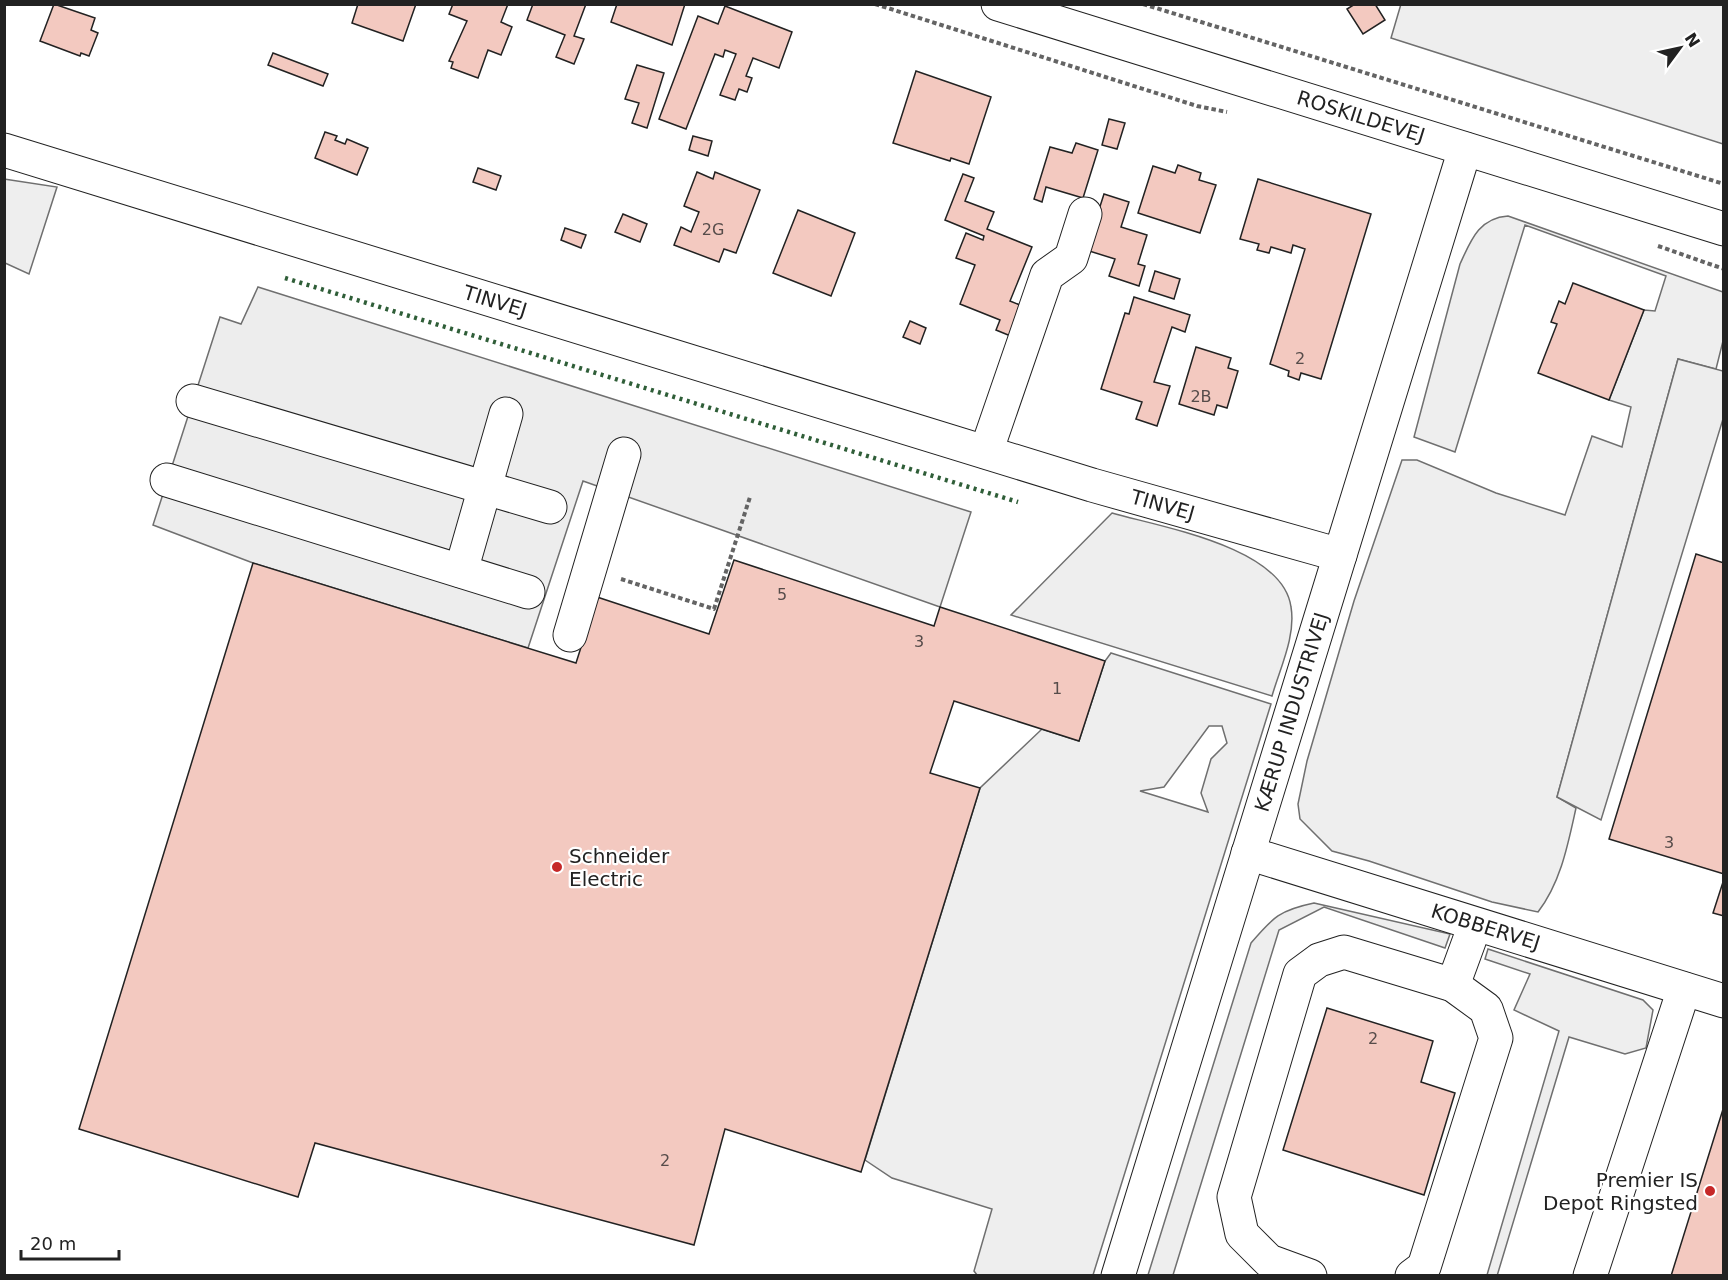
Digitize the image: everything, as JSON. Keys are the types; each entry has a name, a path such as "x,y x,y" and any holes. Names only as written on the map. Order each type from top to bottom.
{"street":[{"name":"ROSKILDEVEJ","path":"998,4 1724,229"},
{"name":"KÆRUP INDUSTRIVEJ","path":"1118,1275 1465,149"},
{"name":"TINVEJ","path":"4,150 986,452 1340,555"},
{"path":"986,452 1047,275 1071,258 1085,214"},
{"path":"193,401 550,507"},
{"path":"461,571 483,486 506,414"},
{"path":"570,635 624,454"},
{"path":"168,480 528,592"},
{"name":"KOBBERVEJ","path":"1248,853 1724,1001"},
{"path":"1453,985 1475,925"},
{"path":"1310,1275 1269,1262 1242,1234 1234,1197 1300,974 1319,960 1344,952 1453,985 1486,1010 1496,1038 1424,1267 1412,1275"},
{"path":"1590,1275 1684,989"}],"path":[{"path":"1143,4 1724,184"},
{"path":"590,568 714,609 750,497"}],"shaded area":[{"path":"1401,4 1723,5 1723,144 1391,38"},
{"path":"4,179 57,187 29,274 5,263"},
{"path":"1508,216 1723,292 1723,341 1716,369 1678,359 1557,797 1576,808 1567,849 1553,888 1538,912 1492,902 1332,851 1300,819 1298,804 1307,761 1354,601 1402,460 1417,460 1496,493 1565,515 1592,436 1622,447 1631,407 1609,400 1644,310 1655,311 1666,276 1525,225 1455,452 1414,437 1460,264 1472,239 1483,226 1490,221"},
{"path":"258,287 971,512 940,607 583,481 528,648 253,563 153,525 220,317 241,324"},
{"path":"1678,359 1723,371 1723,419 1601,820 1557,797"},
{"path":"1112,513 1217,543 1244,555 1267,569 1283,586 1291,607 1291,629 1272,696 1011,615"},
{"path":"1111,653 1271,704 1093,1275 977,1275 974,1271 992,1209 892,1178 865,1160 980,788 1042,729 1079,741 1105,661","holes":["1209,726 1222,726 1227,743 1211,759 1201,793 1208,812 1140,791 1164,787"]},
{"path":"1314,903 1450,934 1445,948 1324,907 1279,930 1173,1275 1148,1275 1251,943 1278,916"},
{"path":"1488,949 1643,1000 1653,1010 1646,1048 1625,1054 1569,1037 1497,1276 1487,1275 1559,1031 1514,1010 1530,974 1485,959"}],"building":[{"path":"54,4 95,18 91,30 98,33 89,56 81,53 80,56 40,41"},
{"path":"358,4 416,4 403,41 352,23"},
{"path":"453,4 508,4 501,22 512,27 501,55 488,50 478,78 451,68 453,62 449,61 467,21 449,14"},
{"path":"533,4 586,4 574,36 584,39 574,64 556,57 565,35 527,20"},
{"path":"617,4 685,4 672,45 611,22"},
{"path":"1355,4 1375,4 1385,20 1363,34 1347,9"},
{"path":"725,6 792,32 779,68 753,58 746,76 752,78 747,92 739,89 735,100 720,95 736,54 725,50 723,57 715,54 686,129 659,119 698,16 718,24"},
{"path":"273,53 328,74 323,86 268,65"},
{"path":"637,65 664,73 647,128 632,123 639,103 625,99"},
{"path":"916,71 991,97 969,164 951,158 950,161 893,143"},
{"path":"1109,119 1125,123 1117,149 1102,145"},
{"path":"325,132 337,136 335,140 345,144 347,139 368,148 357,175 315,158"},
{"path":"693,136 712,141 708,156 689,150"},
{"path":"1076,143 1098,150 1083,198 1046,187 1042,202 1034,199 1050,147 1072,153"},
{"path":"1178,165 1201,173 1199,180 1216,185 1200,233 1138,213 1153,166 1175,173"},
{"path":"478,168 501,176 496,190 473,182"},
{"path":"697,172 713,179 715,172 760,190 736,253 724,249 719,262 674,245 681,227 691,232 699,212 684,206"},
{"path":"963,174 974,178 965,201 994,212 987,229 1032,247 1010,301 1025,307 1013,337 996,330 1000,320 960,304 975,265 956,258 966,233 983,240 984,236 945,220"},
{"path":"1258,179 1371,214 1321,379 1301,373 1299,380 1288,376 1289,371 1270,364 1305,249 1293,245 1291,253 1271,247 1269,253 1257,250 1259,244 1240,239"},
{"path":"1104,194 1129,202 1121,227 1147,235 1138,264 1145,266 1139,286 1109,276 1115,259 1086,250"},
{"path":"798,210 855,233 831,296 773,273"},
{"path":"623,214 647,224 640,242 615,232"},
{"path":"565,228 586,235 581,248 561,240"},
{"path":"1155,271 1180,279 1174,299 1149,291"},
{"path":"1573,283 1644,310 1609,400 1538,373 1557,324 1551,322 1559,301 1565,304"},
{"path":"1134,297 1190,315 1185,332 1172,327 1154,382 1170,386 1157,426 1136,419 1142,402 1101,389 1125,313 1129,314"},
{"path":"910,321 926,328 920,344 903,337"},
{"path":"1196,347 1231,358 1228,368 1238,371 1227,408 1217,405 1214,415 1179,404"},
{"path":"1696,554 1724,563 1724,874 1609,839"},
{"name":"Schneider Electric","path":"734,560 934,626 940,607 1105,661 1079,741 954,701 930,773 980,788 861,1172 725,1129 694,1245 315,1143 298,1197 79,1129 253,563 576,663 597,597 709,634"},
{"path":"1724,879 1724,916 1713,913"},
{"path":"1327,1008 1433,1041 1421,1082 1455,1093 1424,1195 1283,1150"},
{"name":"Premier IS Depot Ringsted","path":"1724,1106 1724,1276 1671,1276"}],"hedge":[{"path":"285,278 1018,502"}],"place":[{"name":"Schneider Electric","path":"557,867"},
{"name":"Premier IS Depot Ringsted","path":"1710,1191"}]}
